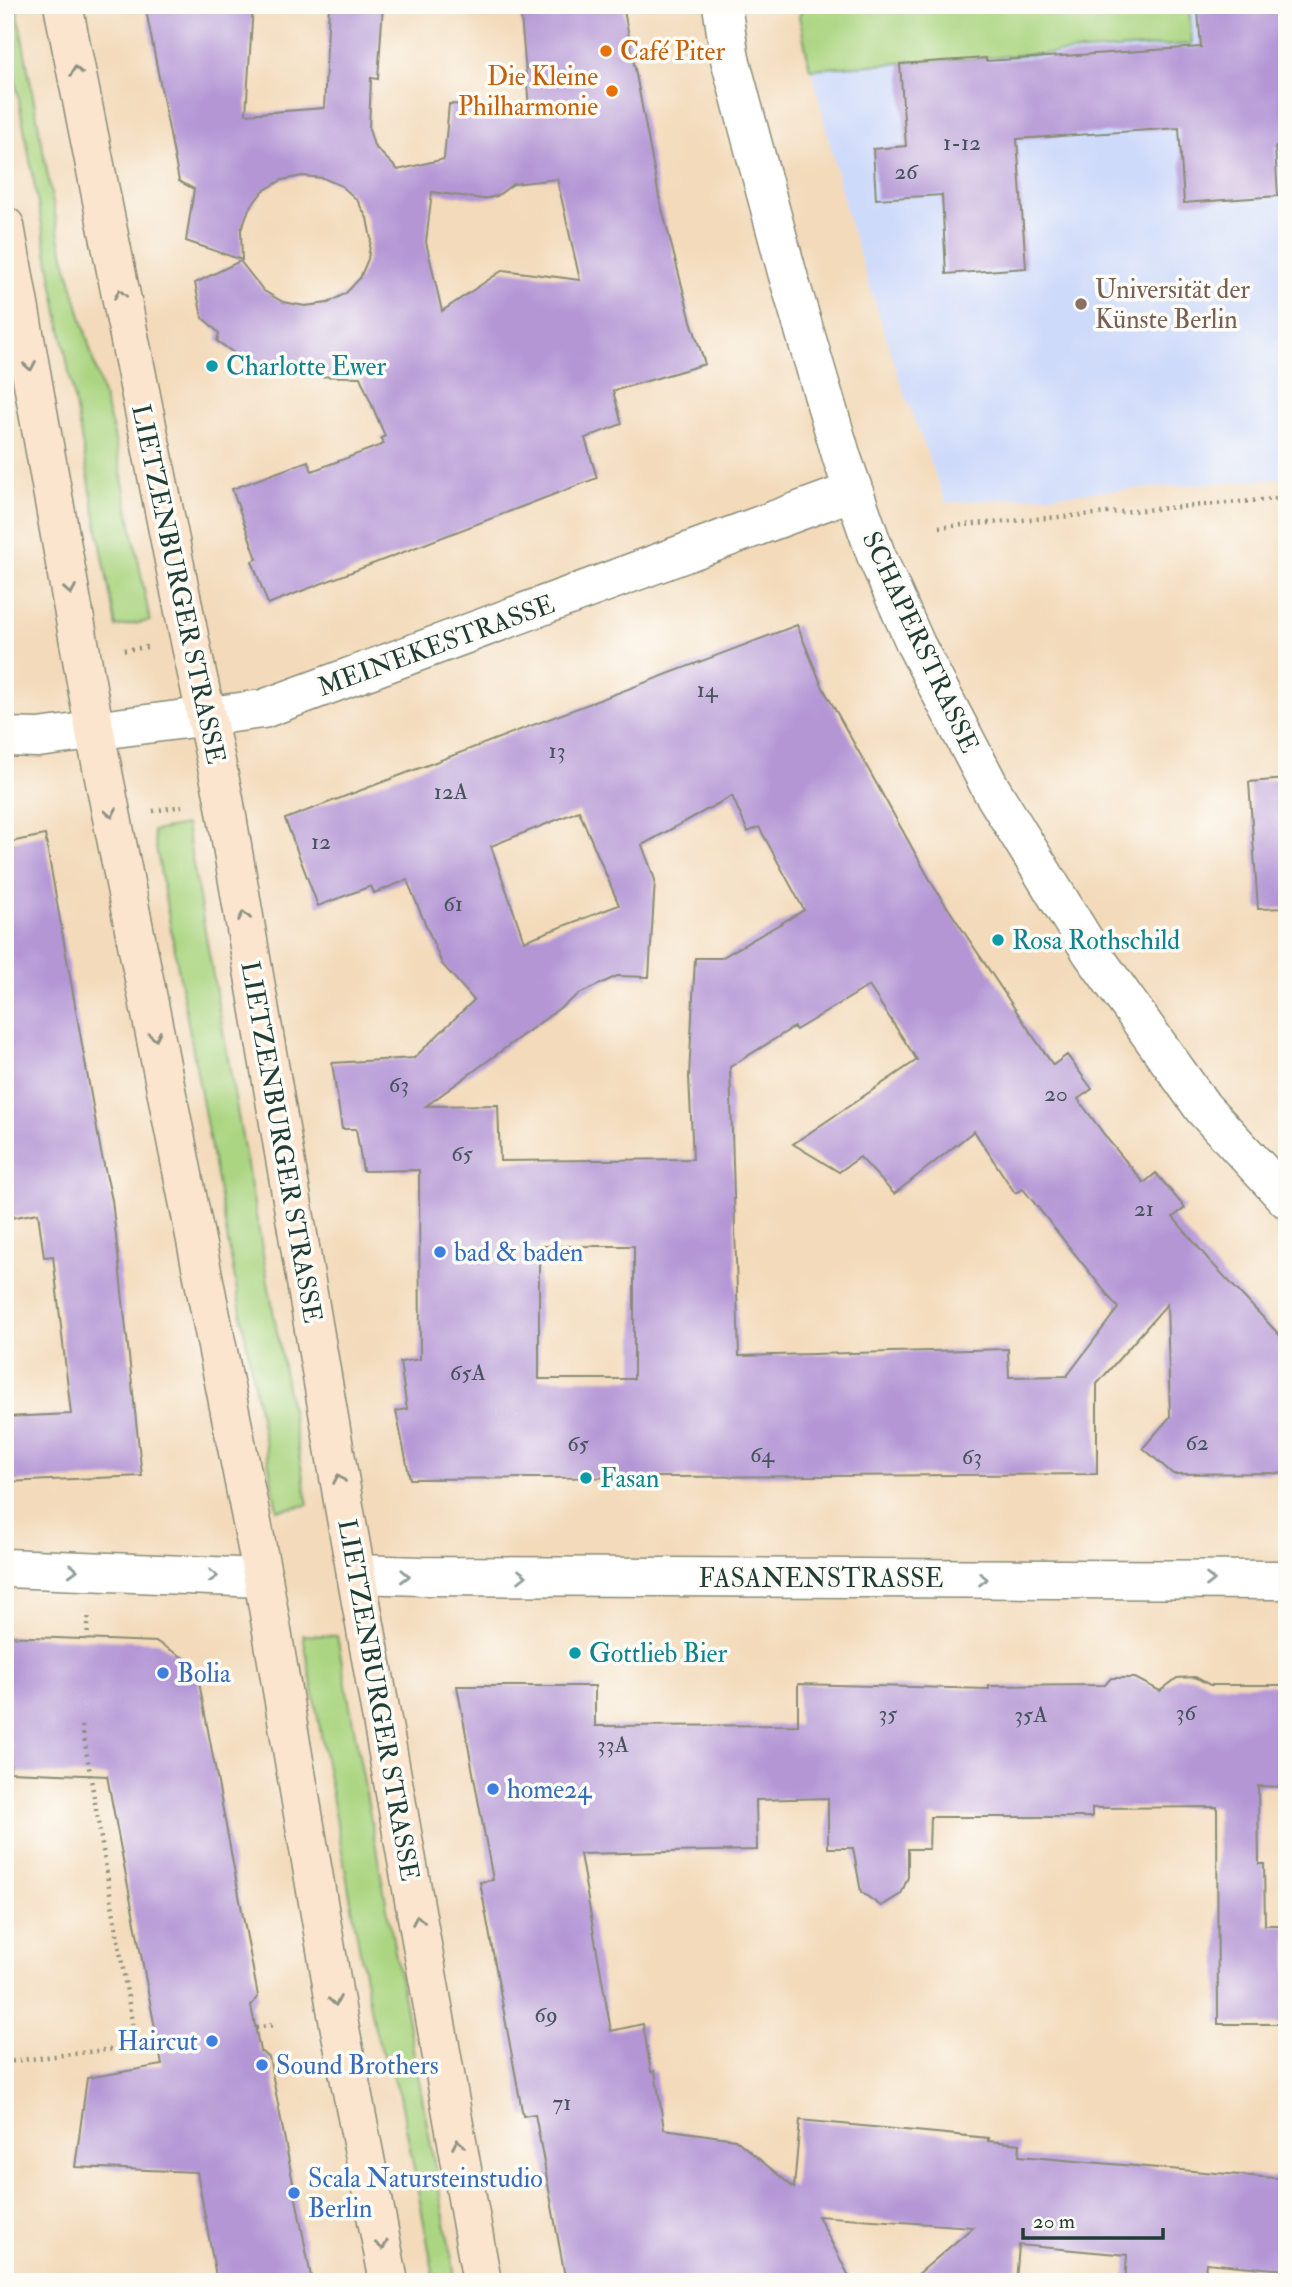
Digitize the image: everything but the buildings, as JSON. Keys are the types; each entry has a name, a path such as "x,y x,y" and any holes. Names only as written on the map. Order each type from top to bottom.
{"main road":[{"name":"LIETZENBURGER STRASSE","path":"63,5 224,799 356,1574 482,2282"},
{"path":"5,226 95,732 263,1578 337,2014 389,2282"}],"street":[{"name":"SCHAPERSTRASSE","path":"722,5 730,59 780,246 853,491 876,555 916,645 991,789 1092,953 1203,1108 1287,1199"},
{"name":"MEINEKESTRASSE","path":"5,737 38,738 95,732 262,709 853,491"},
{"path":"5,1568 263,1578"},
{"name":"FASANENSTRASSE","path":"356,1574 1287,1580"}],"path":[{"path":"939,527 1287,498"},
{"path":"120,650 152,646"},
{"path":"149,812 182,806"},
{"path":"82,1726 136,2046"},
{"path":"256,2028 273,2025"},
{"path":"5,2062 172,2042"}],"shaded area":[{"name":"Universität der Künste Berlin","path":"805,5 1287,5 1287,478 946,503 903,390 848,219 799,16"}],"green space":[{"path":"5,5 16,5 60,241 113,431 150,621 116,627 5,25"},
{"path":"805,5 1202,5 1189,6 1192,44 810,69 799,16"},
{"path":"186,825 308,1505 277,1510 153,831"},
{"path":"303,1635 337,1636 456,2282 435,2282 400,2095 372,2018"}],"place":[{"name":"Café Piter","path":"606,51"},
{"name":"Die Kleine Philharmonie","path":"612,91"},
{"name":"Universität der Künste Berlin","path":"1081,304"},
{"name":"Charlotte Ewer","path":"212,366"},
{"name":"Rosa Rothschild","path":"998,940"},
{"name":"bad & baden","path":"440,1252"},
{"name":"Fasan","path":"586,1478"},
{"name":"Gottlieb Bier","path":"575,1653"},
{"name":"Bolia","path":"163,1673"},
{"name":"home24","path":"493,1789"},
{"name":"Haircut","path":"212,2041"},
{"name":"Sound Brothers","path":"262,2065"},
{"name":"Scala Natursteinstudio Berlin","path":"294,2193"}]}
